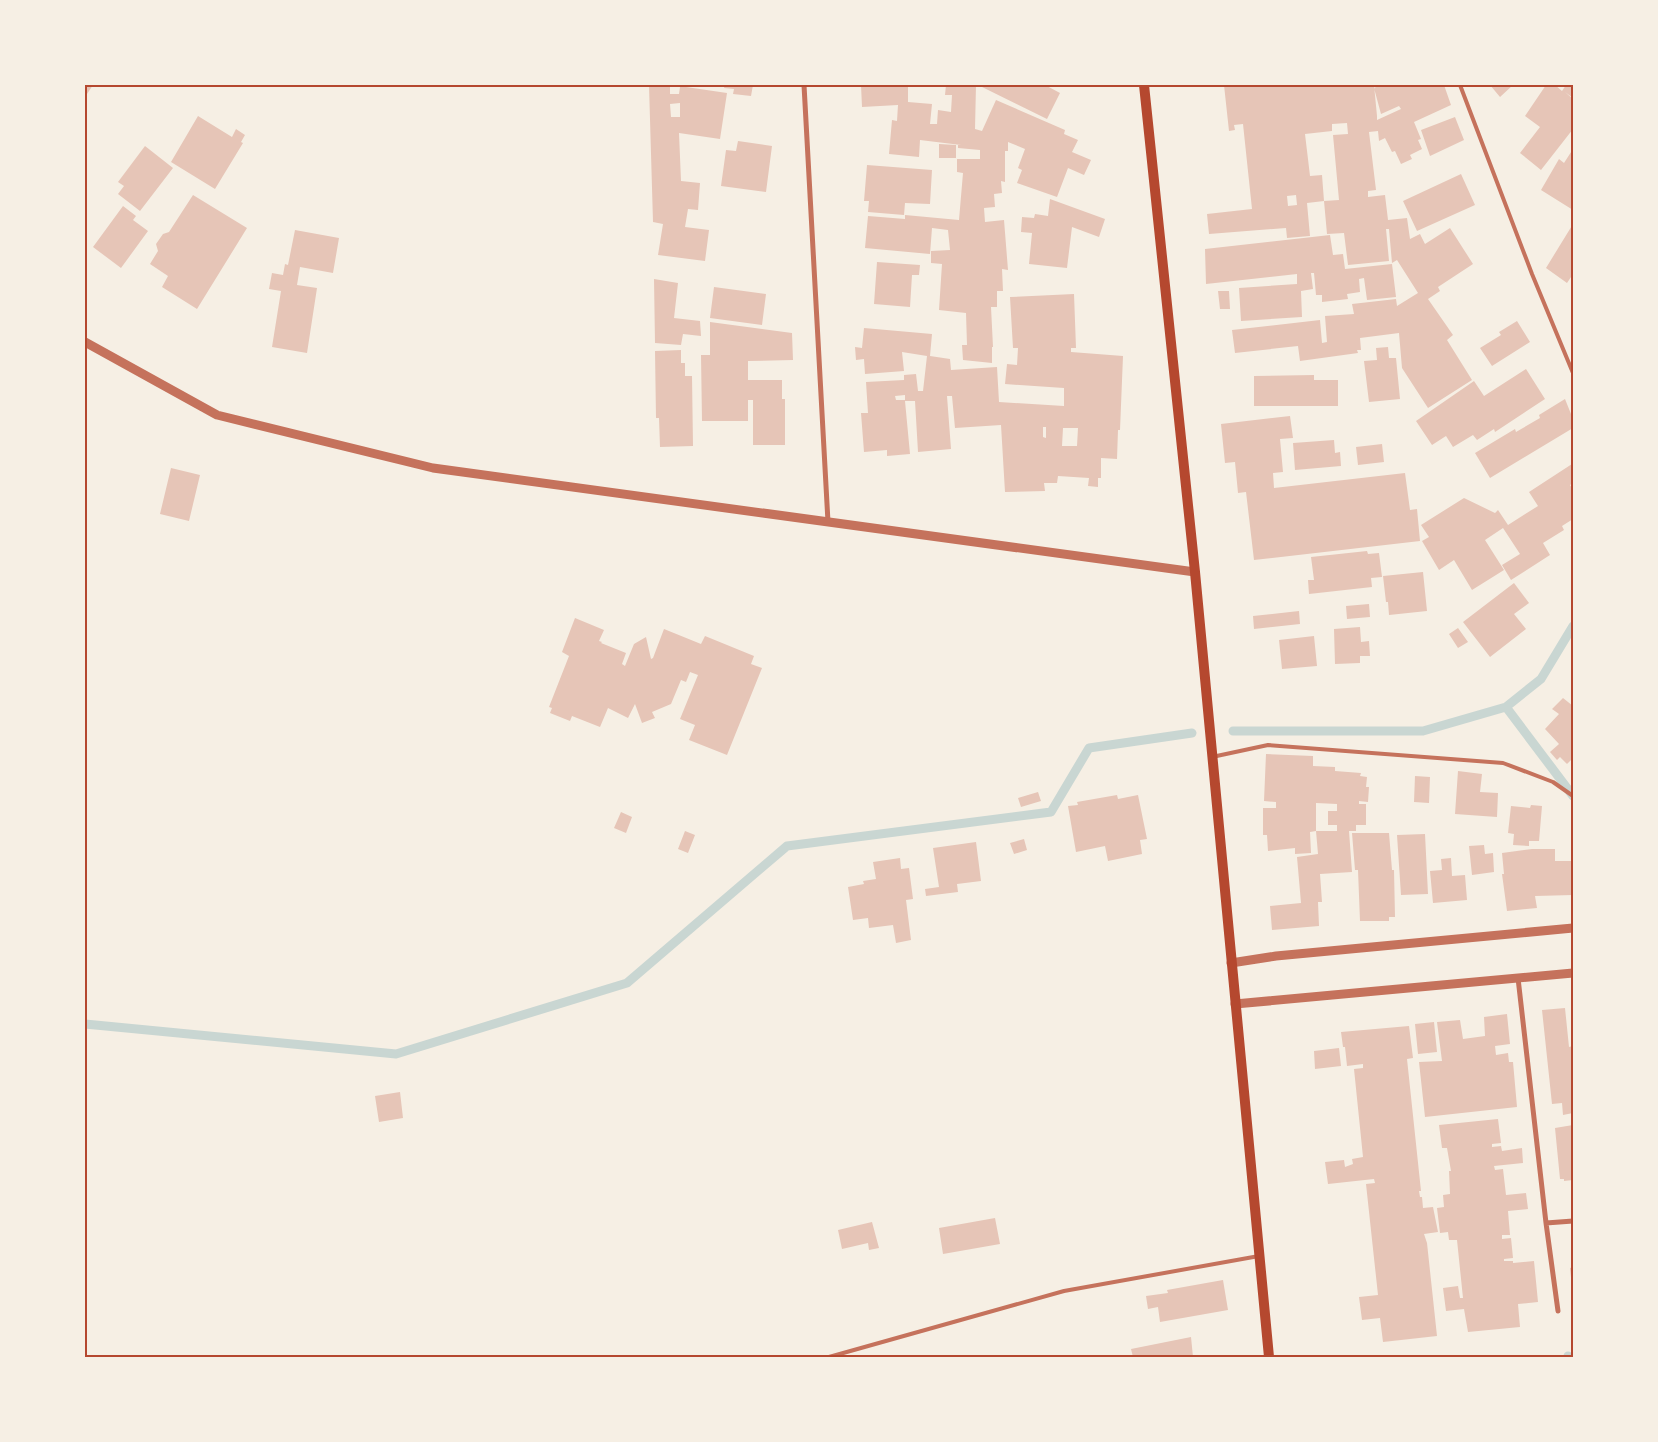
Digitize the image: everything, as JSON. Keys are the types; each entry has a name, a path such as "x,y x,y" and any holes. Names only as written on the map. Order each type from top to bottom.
{"main road":[{"path":"1144,85 1195,572 1234,1004 1269,1357"}],"street":[{"path":"804,85 828,522"},
{"path":"85,342 217,415 433,468 1195,572"},
{"path":"1231,962 1276,956 1573,928"},
{"path":"1234,1004 1573,973"},
{"path":"1518,978 1558,1311"},
{"path":"1546,1223 1573,1221"}],"lane":[{"path":"1460,85 1532,274 1573,373"},
{"path":"1212,757 1268,745 1503,763 1553,782 1573,796"},
{"path":"829,1357 1064,1291 1259,1256"}],"building":[{"path":"85,85 93,85 85,97"},
{"path":"649,85 670,85 670,94 679,94 680,87 675,85 686,85 686,87 727,93 720,139 679,133 681,181 700,183 698,210 688,209 685,227 709,230 705,261 658,255 663,224 653,222","holes":["680,103 680,117 671,117 670,104"]},
{"path":"725,85 753,85 751,96 733,94 734,89 724,88"},
{"path":"861,85 908,85 908,102 932,104 930,124 937,124 938,110 951,112 952,95 945,95 946,85 976,85 975,129 982,131 996,100 1065,130 1064,134 1078,140 1072,152 1091,160 1084,175 1068,168 1057,197 1017,183 1022,170 1018,168 1025,149 1008,142 1008,151 1005,151 1005,182 1001,181 1002,193 994,194 995,207 984,208 985,222 1004,220 1008,270 1002,269 1003,291 997,291 997,307 991,307 992,363 963,360 962,345 967,345 966,313 939,310 942,264 931,263 931,251 950,250 948,230 932,228 930,254 865,248 868,216 905,219 905,215 959,220 963,173 957,172 957,159 980,159 980,150 958,148 958,145 961,145 920,140 919,157 889,154 892,120 897,121 898,105 862,107"},
{"path":"978,85 1045,85 1060,93 1047,119"},
{"path":"1224,85 1374,85 1374,88 1380,85 1438,85 1439,87 1444,85 1451,105 1414,122 1421,139 1418,140 1422,149 1410,155 1412,159 1401,164 1395,151 1392,152 1385,138 1379,141 1378,131 1369,132 1376,190 1368,191 1368,197 1385,195 1388,220 1407,218 1410,239 1420,234 1425,244 1450,228 1473,264 1438,287 1440,291 1428,299 1453,335 1447,340 1472,380 1428,408 1402,368 1399,333 1360,338 1361,350 1357,350 1358,353 1300,361 1298,346 1235,353 1232,330 1320,320 1322,343 1327,342 1325,316 1354,314 1352,304 1396,299 1397,306 1418,293 1397,260 1392,263 1389,229 1386,229 1389,261 1348,265 1344,233 1327,234 1324,201 1307,203 1310,236 1287,238 1286,228 1209,234 1207,214 1252,209 1243,124 1234,125 1235,130 1229,131","holes":["1374,90 1381,114 1399,106 1401,109 1377,120","1347,123 1348,134 1333,135 1339,200 1324,201 1322,175 1310,176 1305,134 1332,131 1332,124","1296,195 1297,205 1288,206 1287,196"]},
{"path":"1490,85 1513,85 1500,97"},
{"path":"1546,85 1555,85 1562,91 1566,85 1573,85 1573,98 1565,92 1573,99 1573,129 1541,170 1520,153 1540,127 1525,116"},
{"path":"198,116 232,137 236,129 245,135 241,142 243,143 215,189 171,162"},
{"path":"1455,117 1464,140 1430,156 1421,130"},
{"path":"738,141 772,146 766,192 721,186 726,150 736,151"},
{"path":"939,144 956,145 956,158 939,158"},
{"path":"145,146 173,168 140,211 118,194 124,186 118,182"},
{"path":"1573,149 1573,210 1541,190 1559,159 1564,163"},
{"path":"867,165 932,170 930,204 905,203 904,215 868,212 869,201 864,201"},
{"path":"1461,174 1475,205 1417,231 1403,201"},
{"path":"193,195 247,228 197,309 162,287 168,276 150,264 158,251 156,244 163,234 169,232"},
{"path":"1050,199 1105,219 1099,237 1072,227 1067,268 1029,264 1032,233 1021,232 1022,217 1034,218 1035,214 1048,216"},
{"path":"123,206 136,216 133,220 148,231 121,268 93,247"},
{"path":"1573,224 1573,274 1567,283 1546,268"},
{"path":"295,230 339,238 333,273 300,267 297,285 317,288 307,353 272,347 281,291 269,289 272,273 283,275 285,264 288,265"},
{"path":"1330,235 1333,255 1343,254 1345,269 1392,264 1396,297 1367,300 1364,278 1359,279 1360,292 1347,294 1348,299 1322,302 1322,295 1316,295 1314,273 1311,273 1313,289 1301,291 1302,317 1241,321 1239,288 1297,284 1297,274 1206,284 1205,249"},
{"path":"877,262 920,265 919,275 912,275 910,307 874,304"},
{"path":"654,279 678,283 674,318 700,321 701,336 683,334 681,345 655,343"},
{"path":"714,287 766,294 762,325 710,318"},
{"path":"1218,291 1229,291 1230,309 1220,309"},
{"path":"1074,294 1076,348 1071,348 1071,352 1123,356 1117,459 1101,458 1101,478 1098,478 1098,487 1088,486 1089,478 1058,476 1057,483 1044,483 1045,491 1005,492 1001,425 955,428 952,396 947,396 951,449 918,452 915,401 905,401 910,454 887,456 887,450 864,452 861,413 868,413 866,382 904,380 904,375 916,374 918,391 923,391 927,356 902,352 904,371 865,374 864,359 856,360 855,347 862,348 864,328 932,334 930,356 950,359 951,370 997,367 999,402 1064,406 1064,388 1005,384 1007,364 1017,365 1018,348 1013,348 1010,297","holes":["905,395 905,400 896,400 895,396","1043,427 1046,427 1046,438 1043,437","1063,428 1078,428 1077,446 1062,446"]},
{"path":"1517,321 1530,342 1492,366 1480,348 1501,335 1499,332"},
{"path":"710,322 792,333 793,360 748,361 748,380 782,380 782,399 785,399 785,445 753,445 753,400 748,400 748,421 702,421 701,355 710,355"},
{"path":"1388,347 1389,358 1396,358 1400,399 1369,402 1364,361 1377,360 1376,348"},
{"path":"681,350 681,363 685,363 685,376 692,376 693,446 660,447 659,418 656,418 655,351"},
{"path":"1526,369 1545,399 1495,432 1494,429 1477,440 1473,435 1453,447 1446,436 1432,445 1416,421 1474,381 1484,396"},
{"path":"1314,375 1314,380 1338,380 1338,406 1254,406 1254,376"},
{"path":"1565,399 1573,419 1573,428 1490,478 1475,453 1515,429 1516,432 1540,418 1539,415"},
{"path":"1290,416 1293,438 1280,439 1283,472 1273,473 1274,488 1405,473 1410,510 1417,509 1420,541 1254,560 1246,492 1238,493 1235,462 1225,463 1221,424"},
{"path":"1334,440 1335,453 1340,452 1341,466 1295,470 1293,443"},
{"path":"1382,444 1384,462 1358,465 1356,447"},
{"path":"1572,464 1573,483 1570,485 1573,490 1573,519 1562,526 1564,530 1543,543 1550,555 1511,580 1502,565 1520,554 1503,528 1485,540 1504,570 1472,590 1454,560 1439,570 1422,541 1429,537 1421,525 1464,498 1495,513 1498,510 1508,525 1538,506 1529,492"},
{"path":"171,468 200,475 189,521 160,514"},
{"path":"1367,551 1368,554 1379,553 1382,577 1371,578 1372,587 1309,594 1308,580 1314,580 1311,557"},
{"path":"1423,572 1427,611 1389,615 1383,576"},
{"path":"1514,583 1529,603 1514,614 1526,629 1490,657 1463,622"},
{"path":"1369,604 1370,617 1347,619 1346,606"},
{"path":"1299,611 1300,624 1254,629 1253,616"},
{"path":"575,618 604,630 599,641 626,653 622,664 625,666 634,644 646,637 651,659 653,658 664,629 701,644 705,636 754,656 751,664 762,668 727,755 689,740 695,725 680,719 698,675 690,672 686,682 681,680 671,704 652,712 655,718 642,723 635,704 628,718 608,708 600,727 572,716 570,721 550,713 552,708 549,707 569,656 562,652"},
{"path":"1360,627 1361,642 1369,641 1370,656 1360,656 1360,663 1335,664 1334,629"},
{"path":"1458,628 1468,642 1458,648 1449,634"},
{"path":"1314,636 1317,666 1282,669 1279,640"},
{"path":"1563,698 1573,706 1573,758 1567,764 1560,757 1557,760 1550,752 1559,744 1545,729 1559,714 1552,709"},
{"path":"1266,754 1313,756 1313,766 1335,767 1335,771 1361,773 1360,776 1367,777 1366,787 1369,787 1368,802 1359,801 1359,804 1366,804 1366,825 1356,825 1356,831 1349,831 1352,872 1320,874 1322,902 1318,902 1319,926 1272,930 1270,906 1301,903 1297,857 1318,854 1316,831 1310,832 1311,853 1295,854 1295,848 1268,851 1267,835 1263,835 1263,808 1276,808 1276,802 1264,801","holes":["1316,803 1337,804 1337,811 1328,811 1328,825 1337,825 1337,831 1316,831"]},
{"path":"1458,771 1482,774 1480,792 1498,793 1497,817 1455,814"},
{"path":"1415,776 1430,777 1429,803 1414,802"},
{"path":"1038,792 1041,801 1021,807 1018,798"},
{"path":"1117,795 1118,799 1138,795 1147,839 1140,840 1142,854 1108,861 1105,846 1076,852 1068,806 1078,805 1077,802"},
{"path":"1531,805 1542,806 1539,841 1529,841 1529,846 1513,845 1514,834 1508,833 1511,806 1530,808"},
{"path":"621,812 632,817 626,833 614,828"},
{"path":"685,831 695,835 688,853 678,849"},
{"path":"1352,833 1389,833 1392,870 1394,870 1395,917 1389,917 1389,921 1360,921 1358,870 1355,870"},
{"path":"1425,834 1428,894 1401,895 1397,835"},
{"path":"1024,839 1027,850 1014,854 1010,843"},
{"path":"976,842 981,881 957,884 958,892 926,896 925,889 939,887 933,848"},
{"path":"1484,845 1485,854 1493,853 1494,872 1472,875 1469,846"},
{"path":"1532,849 1555,849 1555,861 1573,861 1573,895 1535,896 1537,908 1507,911 1502,874 1504,874 1502,853"},
{"path":"900,858 901,869 909,868 913,899 906,900 911,940 896,943 893,925 869,928 868,918 853,920 848,887 864,884 863,881 876,879 873,862"},
{"path":"1451,858 1452,876 1465,875 1467,900 1433,903 1430,871 1442,870 1441,859"},
{"path":"1565,1008 1569,1047 1573,1046 1573,1113 1563,1115 1562,1103 1552,1104 1542,1010"},
{"path":"1507,1014 1510,1044 1495,1046 1496,1055 1508,1053 1509,1062 1513,1062 1517,1107 1425,1117 1419,1062 1442,1061 1437,1022 1460,1020 1463,1039 1485,1036 1484,1017"},
{"path":"1434,1022 1437,1052 1418,1054 1415,1024"},
{"path":"1409,1026 1413,1058 1407,1059 1421,1191 1419,1191 1420,1197 1422,1197 1423,1208 1433,1207 1438,1232 1424,1234 1427,1243 1437,1336 1383,1342 1380,1318 1362,1320 1359,1297 1378,1295 1366,1184 1375,1183 1374,1179 1328,1184 1325,1162 1344,1160 1345,1167 1353,1164 1352,1159 1363,1157 1354,1069 1363,1068 1363,1064 1347,1066 1341,1032"},
{"path":"1339,1048 1341,1066 1315,1069 1314,1051"},
{"path":"400,1092 403,1118 379,1122 375,1096"},
{"path":"1498,1119 1501,1143 1492,1144 1492,1147 1501,1146 1502,1151 1522,1148 1523,1163 1494,1166 1495,1170 1503,1169 1506,1195 1526,1193 1528,1209 1508,1211 1510,1235 1502,1235 1502,1239 1511,1238 1513,1258 1504,1259 1504,1261 1513,1261 1513,1263 1534,1261 1538,1302 1518,1304 1520,1327 1468,1332 1464,1309 1446,1311 1443,1288 1458,1286 1460,1298 1463,1298 1457,1240 1449,1240 1448,1232 1440,1233 1437,1208 1444,1207 1443,1195 1450,1194 1449,1171 1451,1171 1447,1148 1442,1148 1439,1125"},
{"path":"1573,1125 1573,1180 1564,1181 1564,1179 1560,1179 1555,1128"},
{"path":"995,1218 1000,1244 943,1254 939,1228"},
{"path":"872,1222 879,1248 869,1250 868,1243 842,1249 838,1230"},
{"path":"1573,1267 1573,1286 1572,1287 1570,1268"},
{"path":"1223,1280 1228,1310 1160,1322 1158,1307 1148,1309 1146,1296 1168,1293 1167,1290"},
{"path":"1191,1337 1193,1357 1133,1357 1131,1349"}],"waterway":[{"path":"1233,731 1423,731 1506,707 1541,679 1573,626"},
{"path":"1506,707 1573,796"},
{"path":"85,1024 396,1054 627,983 787,846 1051,812 1089,748 1192,733"}]}
